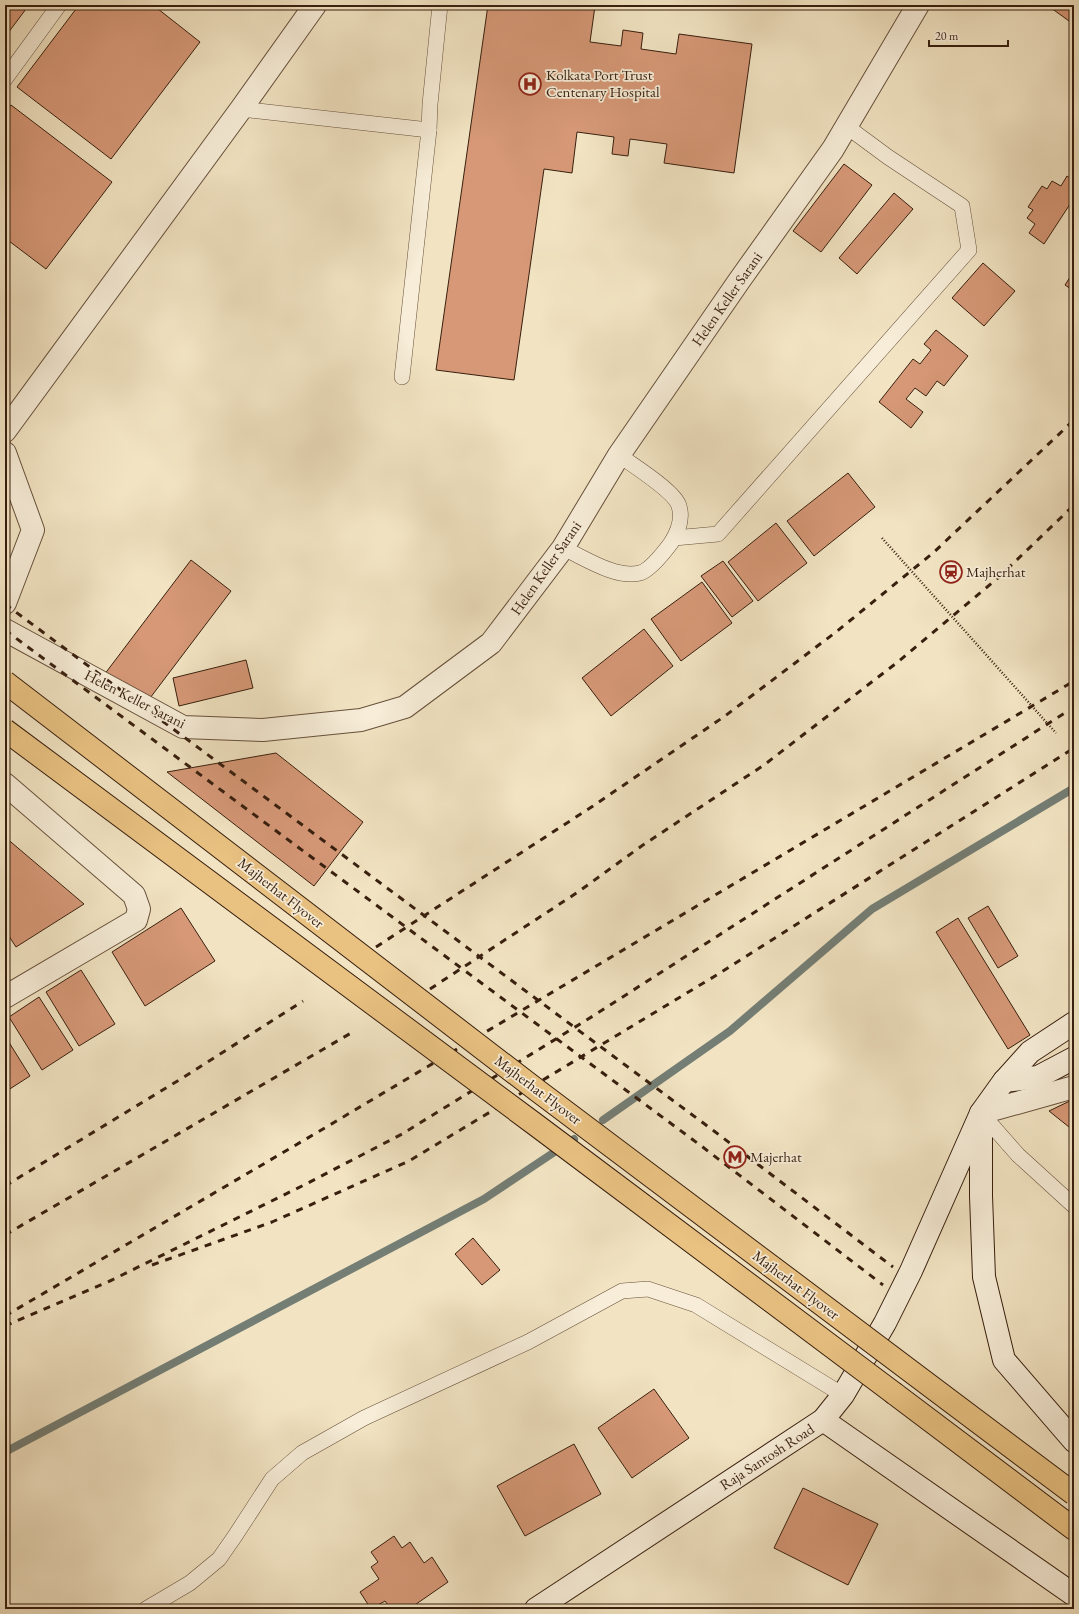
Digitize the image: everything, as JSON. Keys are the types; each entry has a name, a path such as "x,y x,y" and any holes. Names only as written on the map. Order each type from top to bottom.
{"highway":[{"name":"Majherhat Flyover","path":"5,682 538,1091 1074,1494"},
{"name":"Majherhat Flyover","path":"5,730 536,1125 1074,1529"}],"street":[{"path":"5,431 241,109 315,5"},
{"name":"Helen Keller Sarani","path":"5,630 183,727 263,730 361,720 405,707 491,643 564,548 618,455 833,149 918,5"},
{"path":"5,453 33,530 5,603"},
{"path":"5,784 134,895 139,909 136,920 5,997"},
{"path":"823,1420 843,1395 885,1323 911,1271 981,1113 1004,1082 1030,1052 1074,1023"},
{"path":"1004,1082 1038,1077 1074,1058"},
{"path":"981,1113 1074,1087"},
{"path":"981,1113 981,1196 984,1277 1004,1360 1074,1441"},
{"name":"Raja Santosh Road","path":"536,1609 823,1420 1074,1595"}],"lane":[{"path":"5,79 59,5"},
{"path":"402,377 440,5"},
{"path":"241,109 428,130"},
{"path":"674,538 718,534 969,250 962,206 888,157 846,126"},
{"path":"564,548 618,574 641,573 663,555 674,538 680,522 679,505 672,494 618,455"},
{"path":"981,1113 1018,1155 1074,1206"},
{"path":"146,1609 190,1583 218,1559 235,1536 272,1479 302,1453 364,1418 528,1342 622,1291 648,1289 696,1306 843,1395"}],"path":[{"path":"882,538 1056,733"}],"building":[{"path":"5,5 29,5 5,37"},
{"path":"79,5 153,5 200,42 111,159 17,87"},
{"path":"488,5 595,6 590,42 621,46 623,30 643,33 641,49 676,54 679,34 752,44 734,173 664,163 667,144 630,139 628,156 612,154 614,137 577,132 572,173 544,169 514,380 436,370"},
{"path":"1047,5 1074,5 1074,15 1069,21"},
{"path":"11,105 112,182 46,269 5,238 5,113"},
{"path":"844,164 872,185 821,252 793,231"},
{"path":"1067,176 1074,181 1074,198 1044,244 1029,233 1035,224 1027,218 1033,210 1028,207 1042,186 1047,189 1052,181 1061,186"},
{"path":"894,193 913,209 857,274 839,258"},
{"path":"983,263 1015,291 984,326 952,298"},
{"path":"1074,271 1074,291 1065,285"},
{"path":"936,330 968,356 944,386 937,381 926,396 915,388 906,399 923,412 911,428 879,402 913,359 920,364 931,350 924,344"},
{"path":"848,473 875,507 814,556 787,521"},
{"path":"776,523 807,563 758,601 728,562"},
{"path":"191,560 231,591 144,706 104,675"},
{"path":"723,561 753,601 732,617 701,576"},
{"path":"702,582 732,623 681,661 651,619"},
{"path":"644,629 673,666 611,716 582,678"},
{"path":"246,660 253,688 179,706 173,678"},
{"path":"276,753 363,822 314,886 167,772"},
{"path":"5,837 84,904 16,947 5,930"},
{"path":"988,906 1018,956 998,968 968,918"},
{"path":"181,908 215,961 145,1006 112,952"},
{"path":"958,918 1030,1035 1008,1049 936,932"},
{"path":"81,970 115,1024 79,1046 46,992"},
{"path":"39,997 73,1050 42,1070 9,1017"},
{"path":"5,1036 30,1076 5,1092"},
{"path":"1074,1099 1074,1131 1049,1111"},
{"path":"473,1238 500,1270 482,1285 455,1254"},
{"path":"654,1389 689,1438 632,1478 598,1428"},
{"path":"574,1444 601,1494 525,1536 497,1486"},
{"path":"803,1488 878,1524 848,1585 774,1548"},
{"path":"394,1536 402,1548 410,1542 424,1563 432,1557 448,1582 409,1609 399,1609 397,1605 391,1609 385,1601 371,1609 360,1592 379,1579 371,1567 378,1562 371,1552"}],"waterway":[{"path":"603,1120 730,1031 872,909 1074,788"},
{"path":"5,1452 484,1199 574,1139"}],"railway":[{"path":"376,947 593,806 725,716 836,632 933,553 1074,420"},
{"path":"430,989 578,892 643,845 764,765 899,661 999,577 1074,505"},
{"path":"5,604 714,1131 893,1267"},
{"path":"5,630 700,1145 883,1285"},
{"path":"5,1316 323,1129 1074,681"},
{"path":"5,1326 112,1280 308,1183 402,1134 593,1016 1074,707"},
{"path":"152,1265 272,1222 409,1161 715,976 1074,748"},
{"path":"5,1186 184,1077 303,1001"},
{"path":"5,1235 351,1033"}],"place":[{"name":"Kolkata Port Trust Centenary Hospital","path":"530,84"},
{"name":"Majherhat","path":"951,572"},
{"name":"Majerhat","path":"735,1157"}]}
